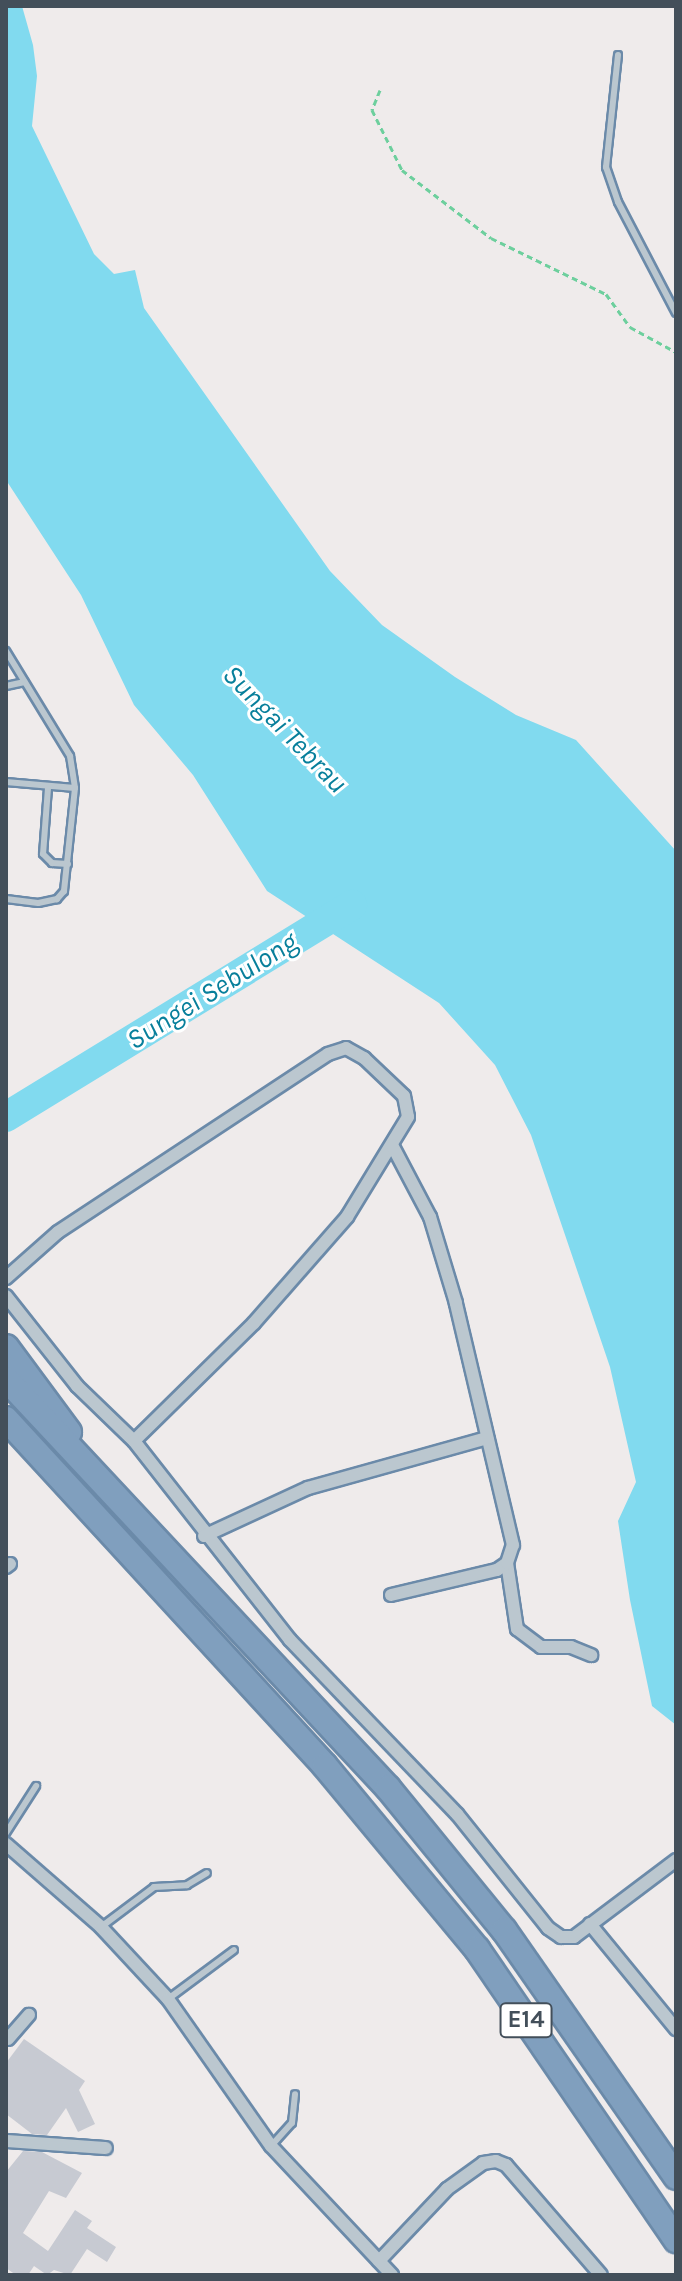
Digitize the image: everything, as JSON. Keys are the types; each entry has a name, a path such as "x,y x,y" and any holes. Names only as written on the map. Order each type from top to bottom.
{"highway":[{"path":"6,1347 44,1393 98,1477"},
{"name":"E14","path":"6,1379 388,1788 504,1930 676,2177"},
{"name":"E14","path":"6,1419 325,1766 477,1949 676,2240"}],"street":[{"path":"6,1278 58,1232 328,1054 346,1048 364,1058 404,1096 408,1117 347,1217 254,1323 134,1441"},
{"path":"392,1145 430,1217 513,1545 507,1563 517,1629 541,1647 571,1647 591,1655"},
{"path":"6,1296 77,1386 134,1441 204,1536 290,1640 457,1814 548,1928 561,1937 574,1937 676,1860"},
{"path":"204,1536 308,1488 487,1438"},
{"path":"391,1595 497,1570 507,1563"},
{"path":"6,1844 101,1927 168,1999 279,2154 392,2275"},
{"path":"590,1924 676,2029"},
{"path":"8,2039 29,2015"},
{"path":"6,2141 106,2148"},
{"path":"379,2261 447,2189 483,2163 496,2161 506,2165 601,2275"}],"lane":[{"path":"618,55 606,167 618,202 676,313"},
{"path":"6,651 70,756 75,788 64,891 57,899 38,903 6,899"},
{"path":"6,687 25,682"},
{"path":"6,782 75,788"},
{"path":"48,788 43,854 52,863 68,864"},
{"path":"6,1833 36,1786"},
{"path":"101,1927 154,1887 187,1885 207,1873"},
{"path":"168,1999 234,1950"},
{"path":"279,2154 292,2123 295,2094"}],"path":[{"path":"380,90 372,110 402,170 491,238 606,294 630,327 676,352"}],"water":[{"name":"Sungai Tebrau","path":"6,6 22,6 33,45 37,76 32,126 94,254 114,274 135,270 144,308 330,571 382,625 455,677 516,715 576,740 676,851 676,1725 652,1706 630,1600 618,1521 636,1482 610,1367 531,1135 495,1065 439,1003 267,891 193,775 134,705 81,595 6,480"}],"building":[{"path":"24,2039 85,2081 79,2090 95,2124 78,2132 66,2108 47,2135 32,2134 6,2114 6,2063"},
{"path":"23,2151 42,2152 82,2173 66,2198 49,2191 23,2233 48,2251 75,2210 92,2221 87,2228 116,2247 107,2262 87,2249 70,2275 54,2270 47,2275 34,2266 28,2275 16,2275 6,2268 6,2172"}],"waterway":[{"name":"Sungei Sebulong","path":"6,1117 352,905"}]}
